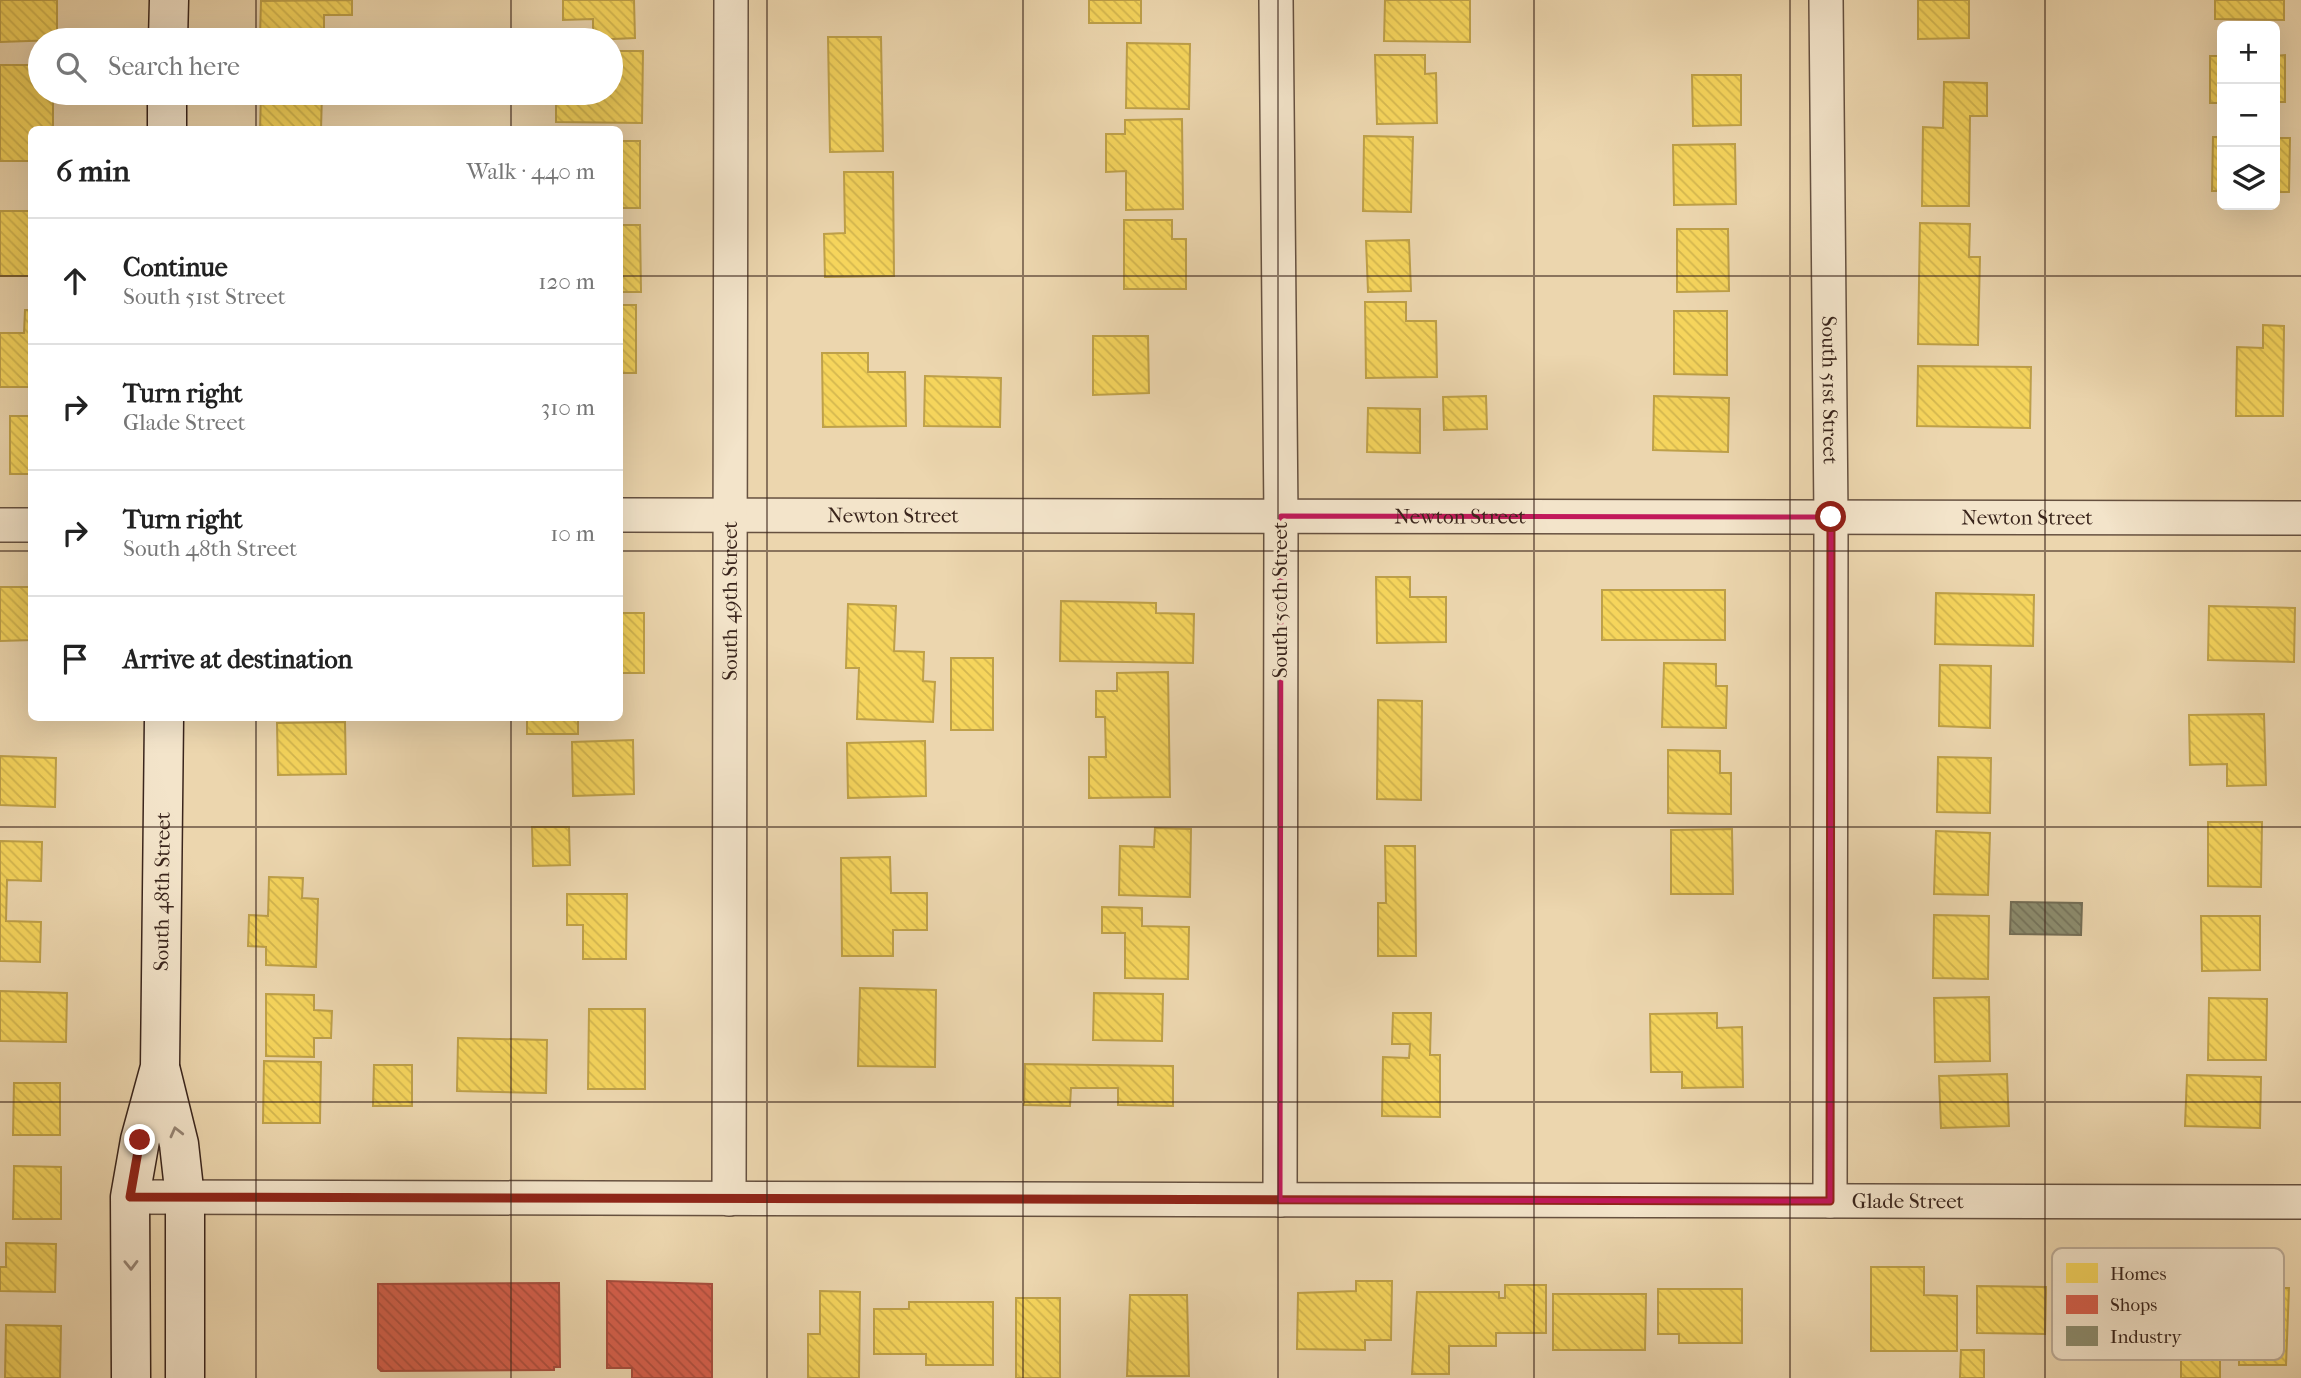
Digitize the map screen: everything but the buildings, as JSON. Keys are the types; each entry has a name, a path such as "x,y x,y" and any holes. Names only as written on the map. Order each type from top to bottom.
{"main road":[{"path":"168,28 169,0"},
{"path":"167,105 167,126"},
{"name":"South 48th Street","path":"164,721 160,1067 179,1144 185,1198 186,1378"},
{"name":"South 48th Street","path":"131,1378 130,1197 140,1140 160,1067"}],"street":[{"name":"South 49th Street","path":"729,1199 731,0"},
{"name":"South 50th Street","path":"1276,0 1281,516 1280,1200"},
{"name":"South 51st Street","path":"1826,0 1831,517 1830,1201"},
{"name":"Newton Street","path":"623,515 2301,518"},
{"path":"0,525 28,525"},
{"name":"Glade Street","path":"130,1197 2301,1202"}],"highlighted area":[{"path":"1281,516 1831,517 1830,1201 1280,1200"}],"route":[{"path":"140,1140 130,1197 1830,1201 1831,517"}]}
